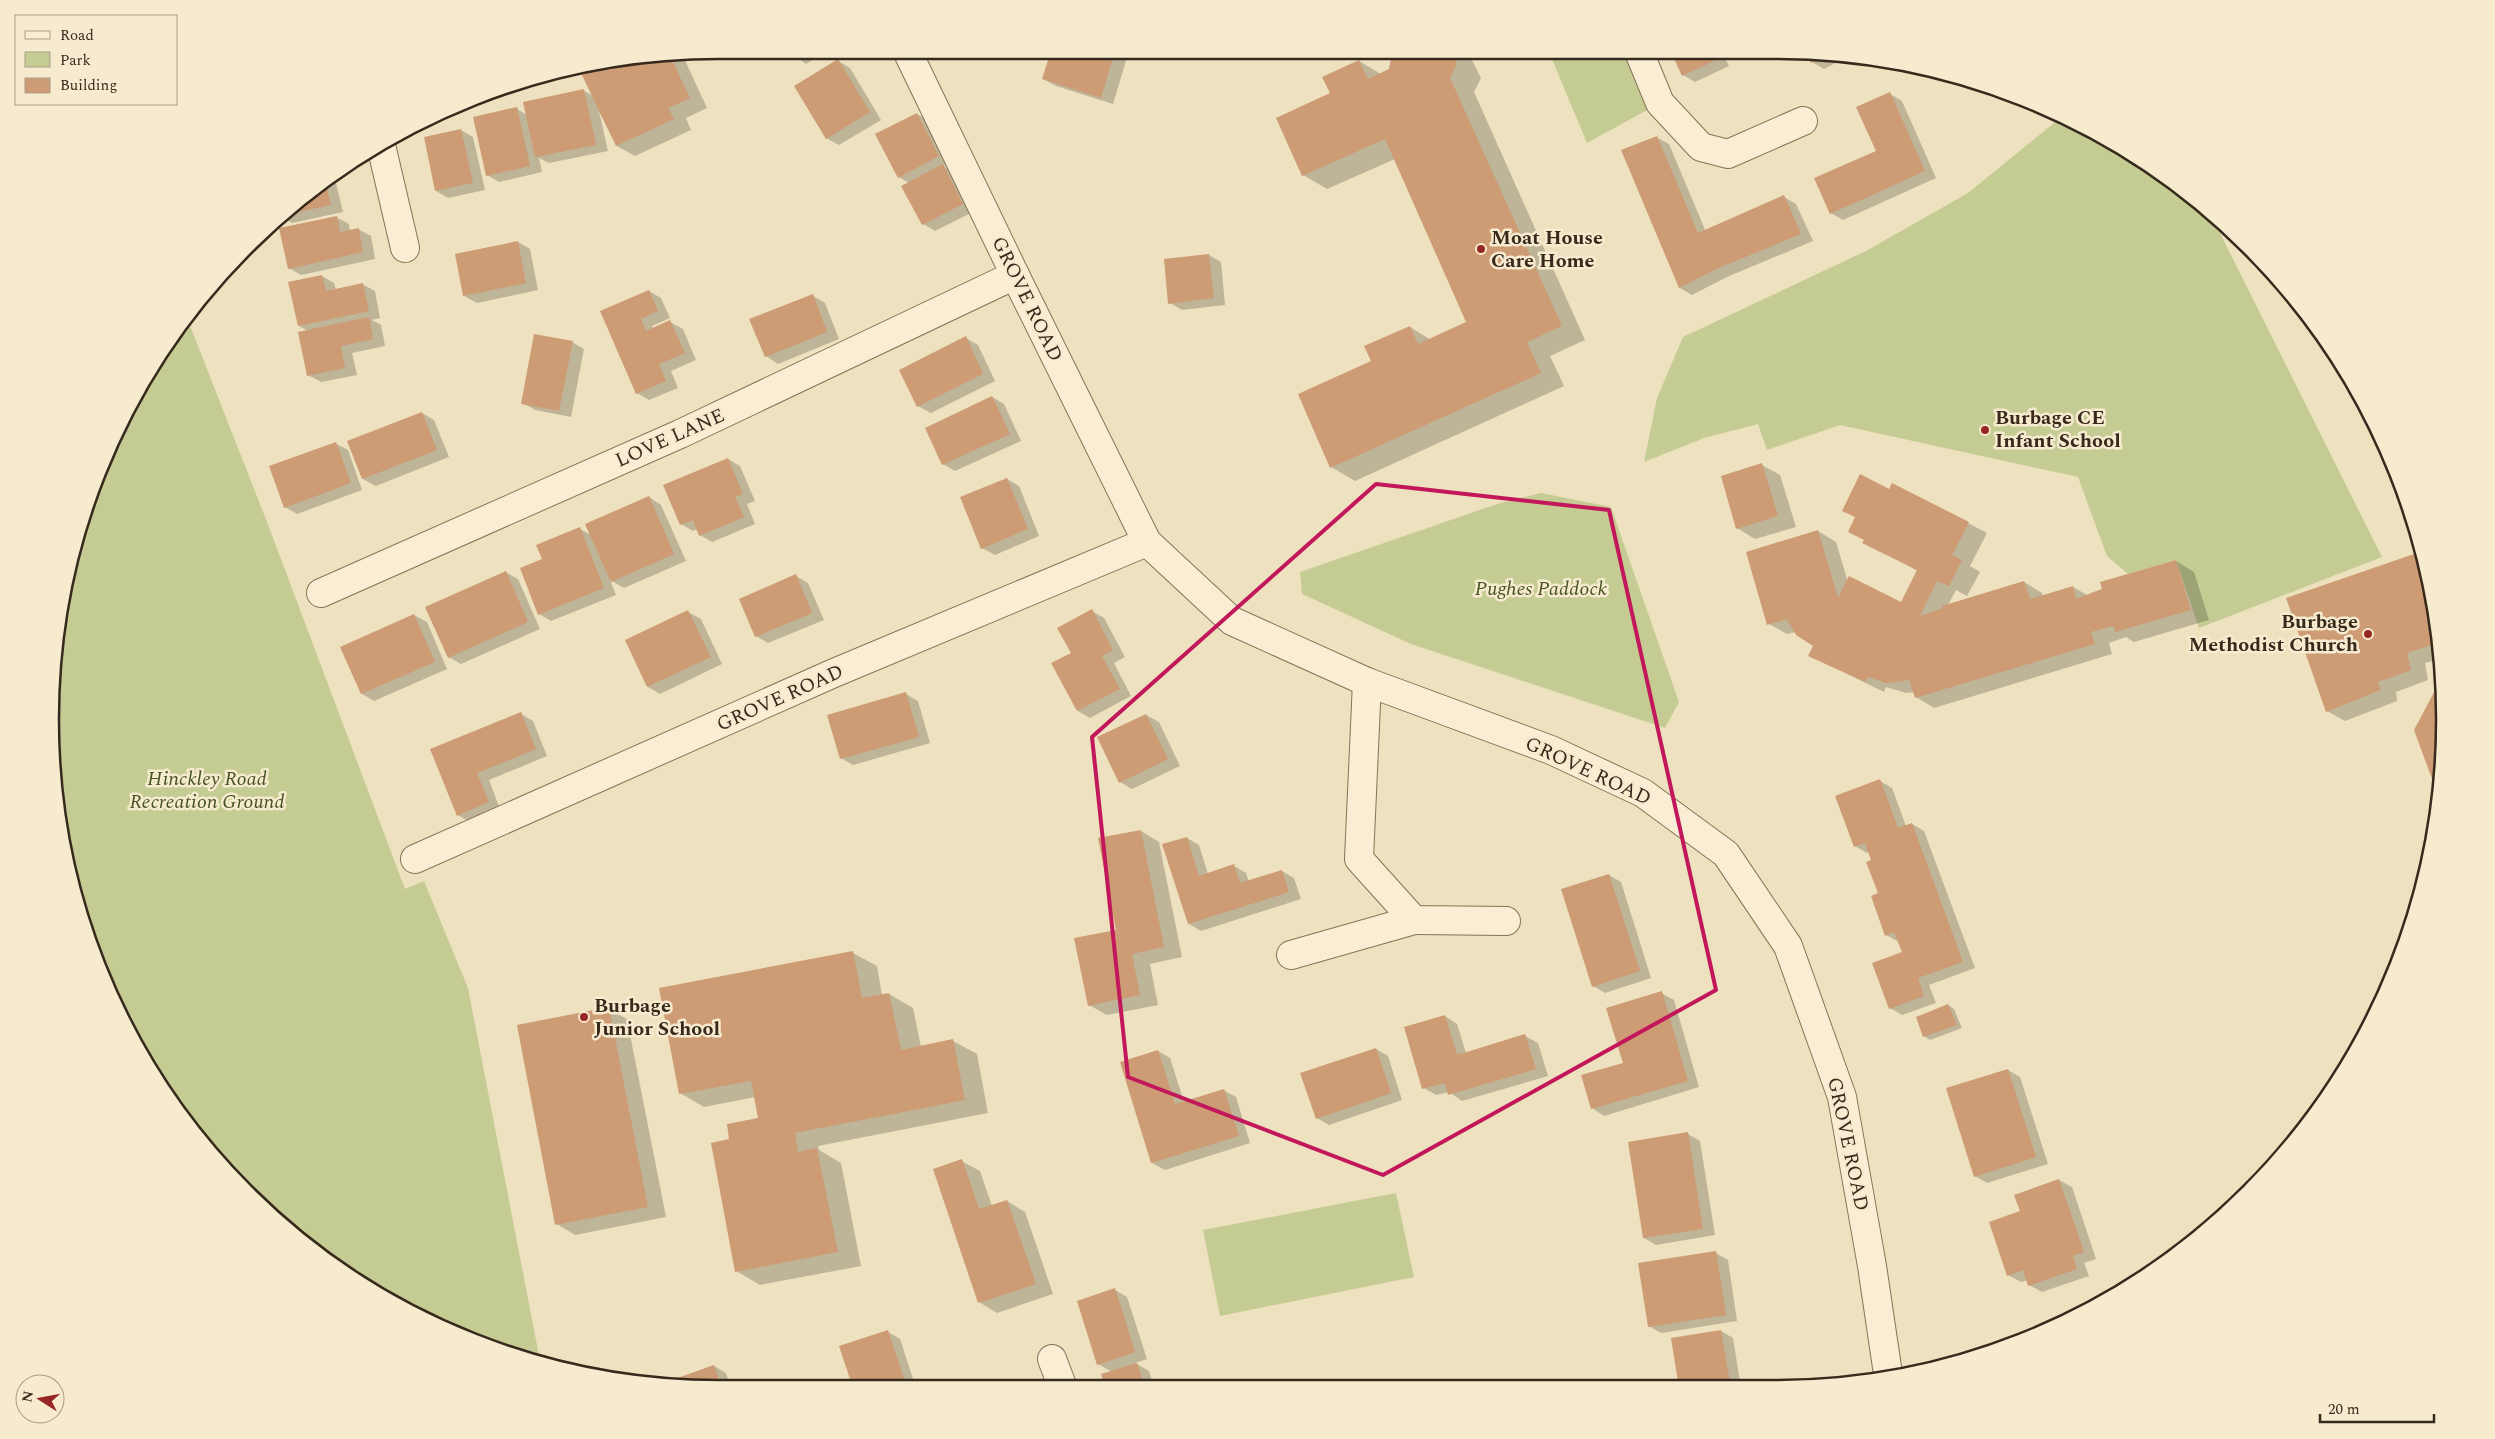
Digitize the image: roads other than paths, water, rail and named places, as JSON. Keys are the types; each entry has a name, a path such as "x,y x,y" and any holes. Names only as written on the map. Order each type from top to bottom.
{"street":[{"name":"GROVE ROAD","path":"911,59 1147,542 1232,621 1367,682 1550,750 1643,793 1726,854 1788,946 1842,1097 1872,1266 1888,1371"},
{"path":"1641,59 1660,103 1701,147 1728,154 1803,121"},
{"path":"382,151 405,248"},
{"name":"LOVE LANE","path":"321,593 680,434 1015,275"},
{"name":"GROVE ROAD","path":"415,859 834,673 1147,542"},
{"path":"1367,682 1359,859 1414,920"},
{"path":"1291,955 1414,920 1506,921"},
{"path":"1052,1359 1060,1380"}],"place":[{"name":"Moat House Care Home","path":"1481,249"},
{"name":"Burbage CE Infant School","path":"1985,430"},
{"name":"Burbage Methodist Church","path":"2368,634"},
{"name":"Burbage Junior School","path":"584,1017"}],"park label":[{"name":"Pughes Paddock","path":"1541,589"},
{"name":"Hinckley Road Recreation Ground","path":"207,790"}]}
